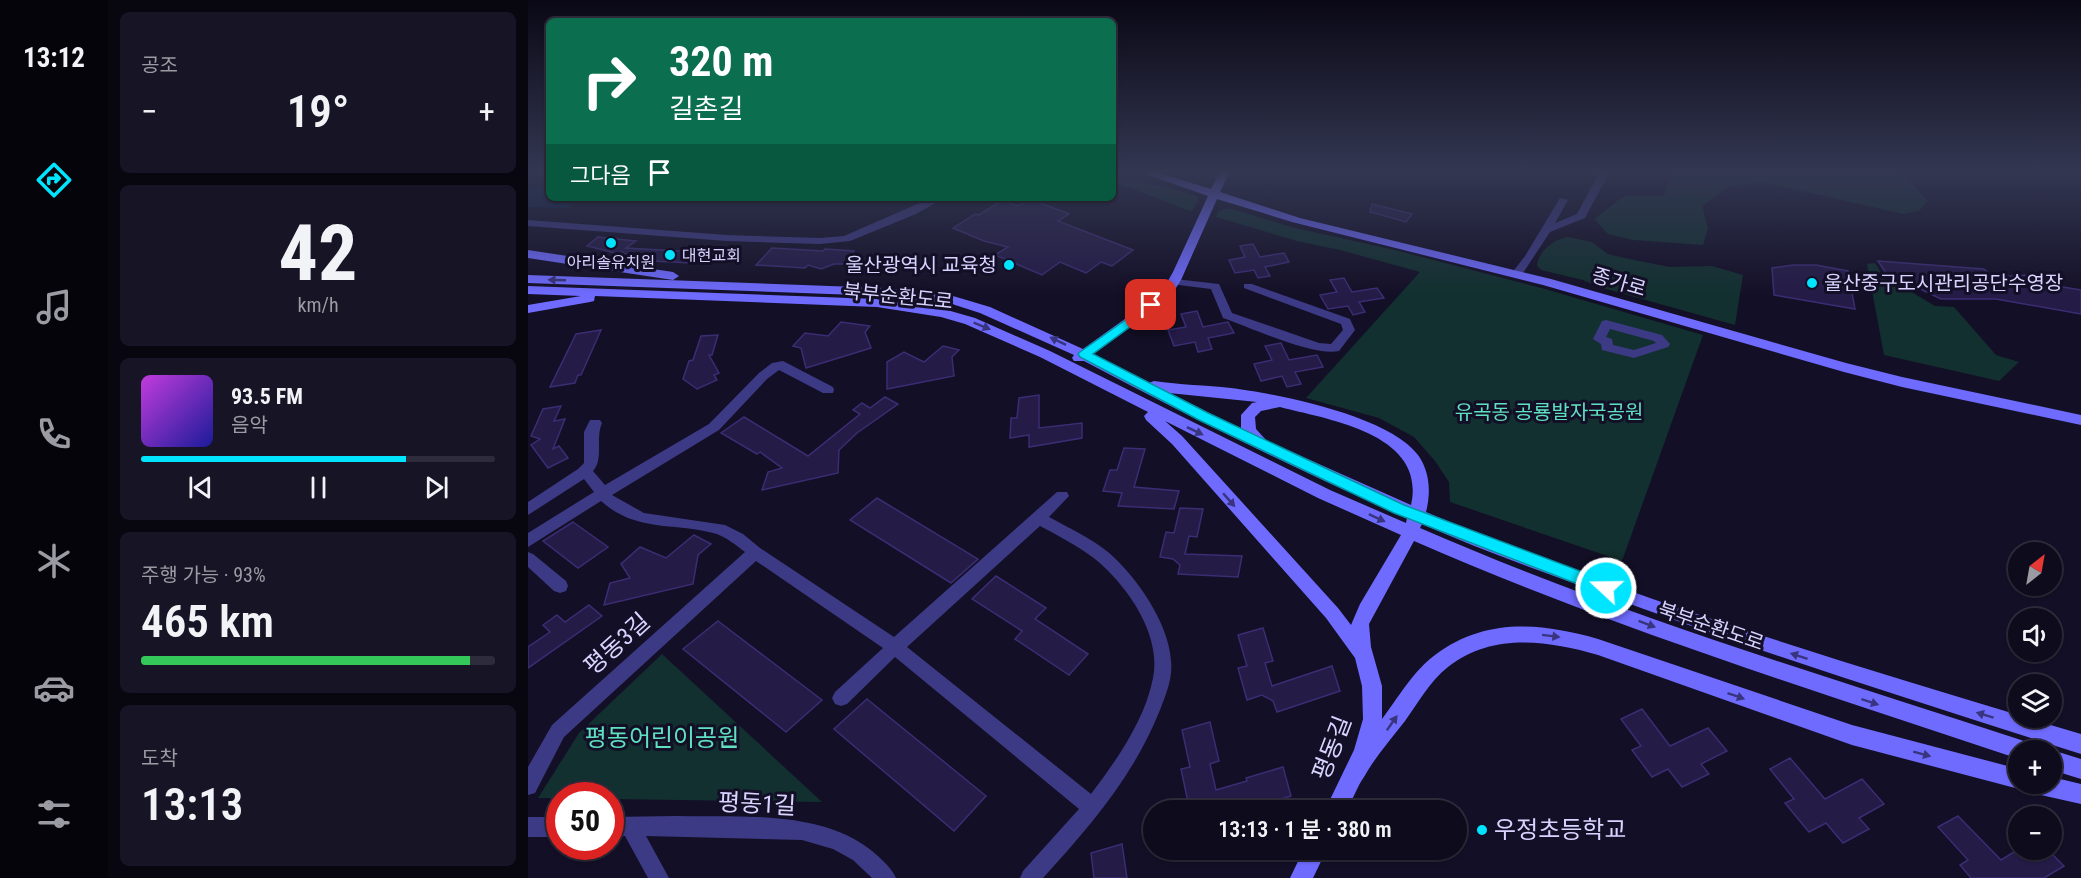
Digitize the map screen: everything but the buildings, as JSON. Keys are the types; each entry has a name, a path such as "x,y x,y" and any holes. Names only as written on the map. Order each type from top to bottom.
{"main road":[{"path":"1068,366 1165,296 1175,282 1204,214"},
{"name":"종가로","path":"1277,214 1516,274 1902,382 2081,420"},
{"path":"530,256 739,286"},
{"name":"북부순환도로","path":"528,279 884,292 953,300 1022,324 1265,447 1574,586 1791,675 2008,746"},
{"name":"북부순환도로","path":"528,290 837,301 909,307 970,321 1005,335 1324,494 1443,546 2081,744"},
{"path":"528,309 633,293"},
{"name":"평동길","path":"1131,379 1168,389 1230,393 1350,420 1388,436 1409,456 1420,476 1421,498 1412,528 1360,622 1362,648 1372,686 1374,710 1370,735 1341,800"},
{"path":"1130,399 1177,440 1332,613 1356,646 1367,668"},
{"path":"1265,447 1250,432 1247,425 1248,415 1257,407 1266,404 1287,404"},
{"path":"1356,770 1424,679 1441,661 1466,647 1494,637 1529,633 1562,637 1598,647 1852,735 2008,777"},
{"path":"2062,763 2081,769"},
{"path":"2062,790 2081,794"},
{"path":"1301,878 1310,860"}],"street":[{"path":"528,223 727,238 820,241 846,239 907,214"},
{"path":"1516,274 1555,214"},
{"path":"1546,230 1582,214"},
{"path":"1175,282 1215,286 1224,295 1227,315 1315,346 1326,349 1335,348 1349,330 1346,322 1248,286"},
{"path":"1606,324 1658,338 1664,344 1634,354 1606,347 1608,342 1599,339 1606,324"},
{"path":"528,541 556,521 714,427 763,376 776,366 783,365 828,390"},
{"path":"528,509 583,473 591,464 591,432 595,423"},
{"path":"583,473 590,476 603,494 624,510 642,518 720,529 738,538 894,647 1093,808"},
{"path":"841,698 894,647 1062,496"},
{"path":"1030,878 1110,786 1156,703 1164,662 1154,628 1124,578 1101,555 1039,518"},
{"name":"평동3길","path":"528,786 558,730 755,552"},
{"path":"528,558 560,586"},
{"name":"평동1길","path":"624,827 676,826 802,830 837,840 860,853 886,878"},
{"path":"528,827 546,827"},
{"path":"624,832 659,878"}],"green space":[{"name":"유곡동 공룡발자국공원","path":"1217,214 1248,214 1295,228 1395,250 1545,289 1703,335 1622,561 1450,502 1449,482 1435,461 1414,437 1379,418 1306,398 1420,272 1297,241 1216,217"},
{"path":"1601,214 1704,214 1708,228 1703,245 1633,240 1608,234 1594,219"},
{"path":"1568,237 1592,242 1608,254 1624,258 1670,267 1712,266 1743,275 1735,325 1599,287 1583,280 1541,270 1537,266 1540,255 1552,243"},
{"path":"1875,263 1888,284 1905,288 1935,306 1954,307 1996,355 2019,362 1999,381 1884,355 1867,264"},
{"name":"평동어린이공원","path":"662,654 822,802 624,799 624,782 548,782 579,733"},
{"name":"평동어린이공원","path":"546,785 546,798 538,798"}],"place":[{"name":"아리솔유치원","path":"611,243"},
{"name":"대현교회","path":"670,255"},
{"name":"울산광역시 교육청","path":"1009,265"},
{"name":"울산중구도시관리공단수영장","path":"1812,283"},
{"name":"우정초등학교","path":"1482,830"}],"route":[{"path":"1151,305 1084,354 1203,417 1399,509 1606,588"}]}
